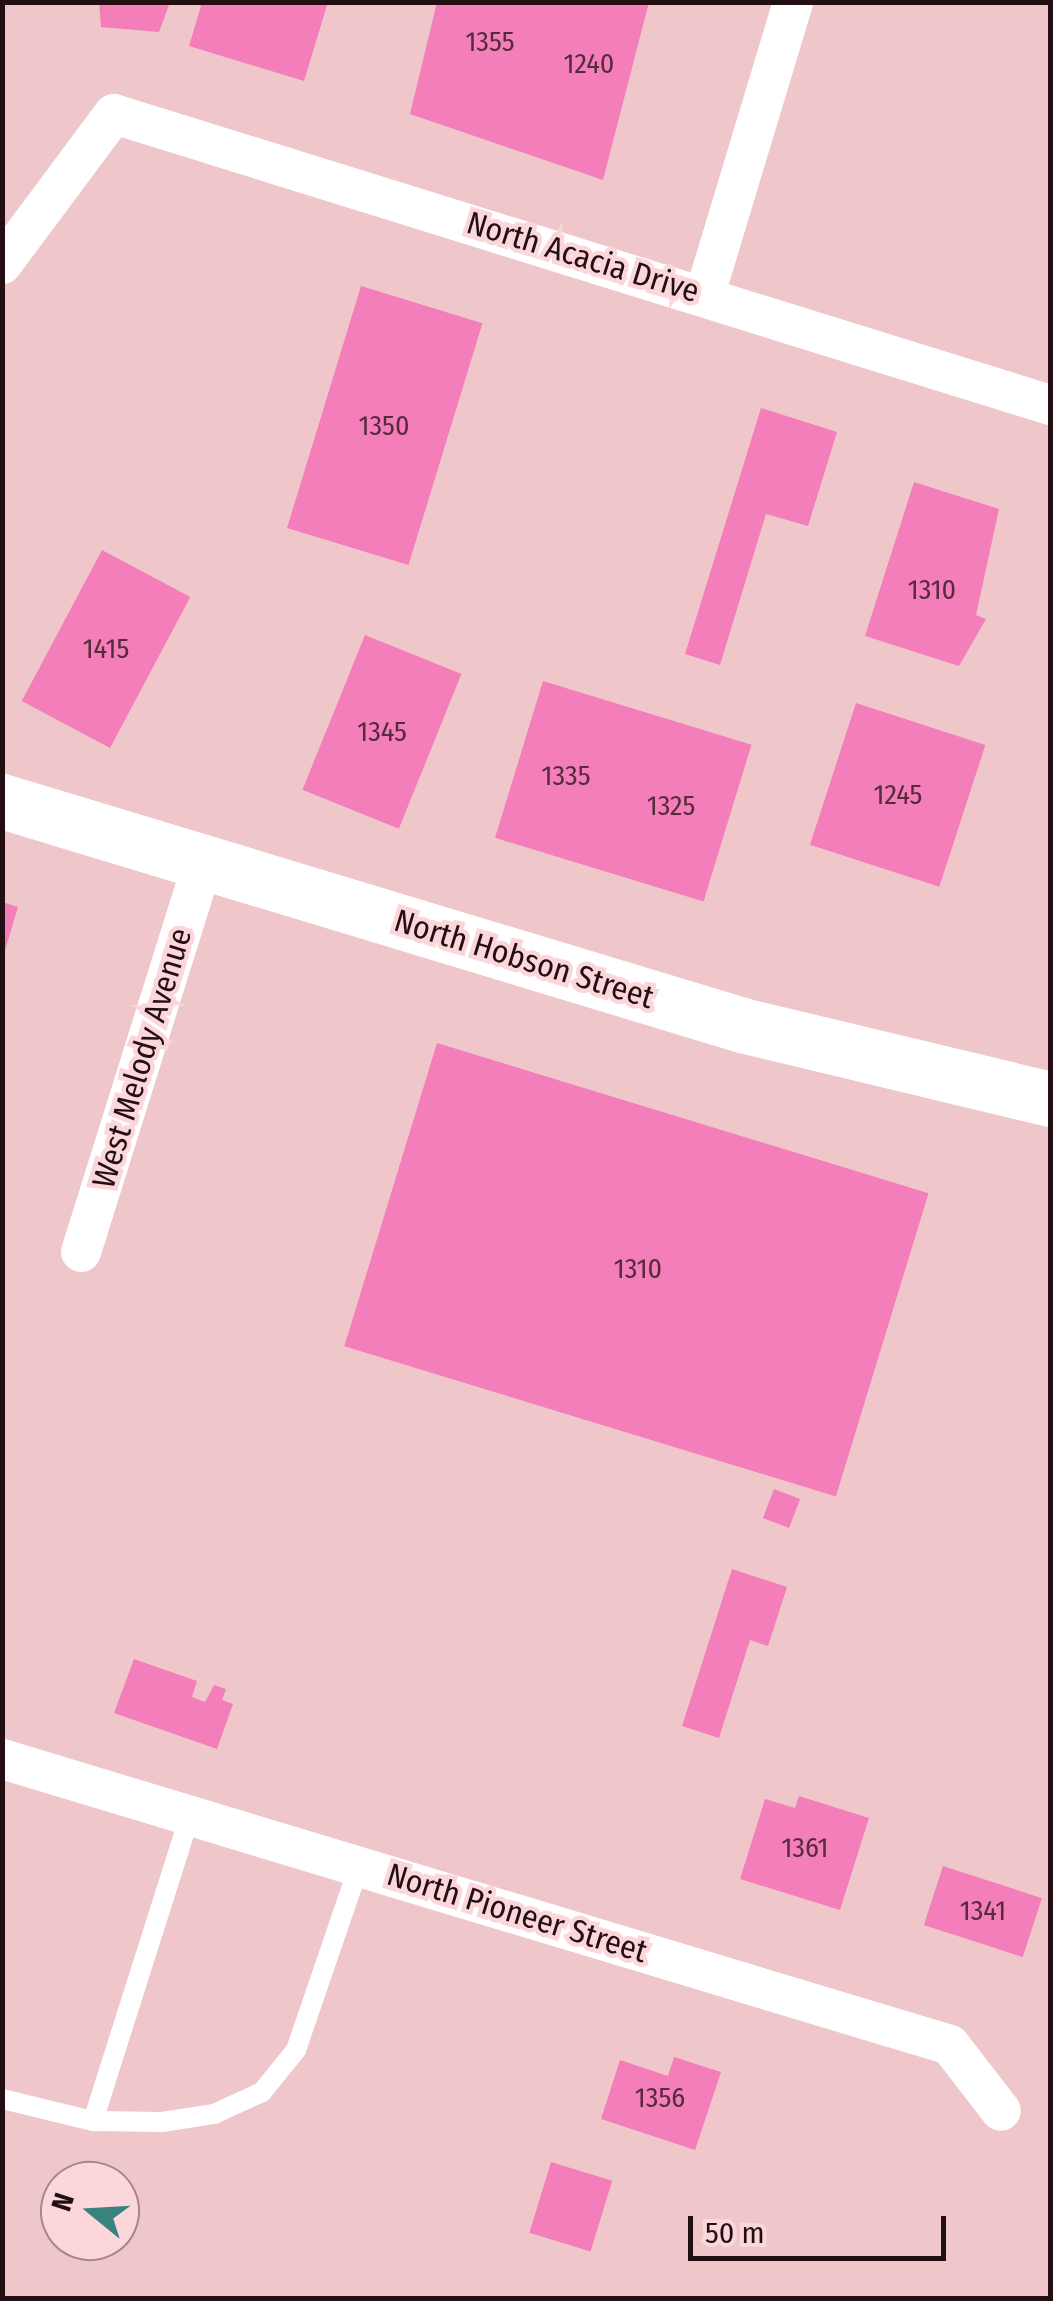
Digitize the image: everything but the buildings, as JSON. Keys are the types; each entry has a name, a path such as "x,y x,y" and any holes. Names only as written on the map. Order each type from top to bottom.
{"street":[{"path":"704,294 793,2"},
{"name":"North Acacia Drive","path":"2,264 114,114 704,294 1050,405"},
{"name":"North Hobson Street","path":"2,801 742,1025 1050,1099"},
{"name":"West Melody Avenue","path":"81,1252 203,863"},
{"name":"North Pioneer Street","path":"2,1759 950,2045 1001,2111"}],"lane":[{"path":"93,2121 190,1816"},
{"path":"2,2099 93,2121 214,2114 262,2092 296,2050 359,1866"}],"shaded area":[{"path":"3,3 1050,3 1050,2298 3,2298"}]}
